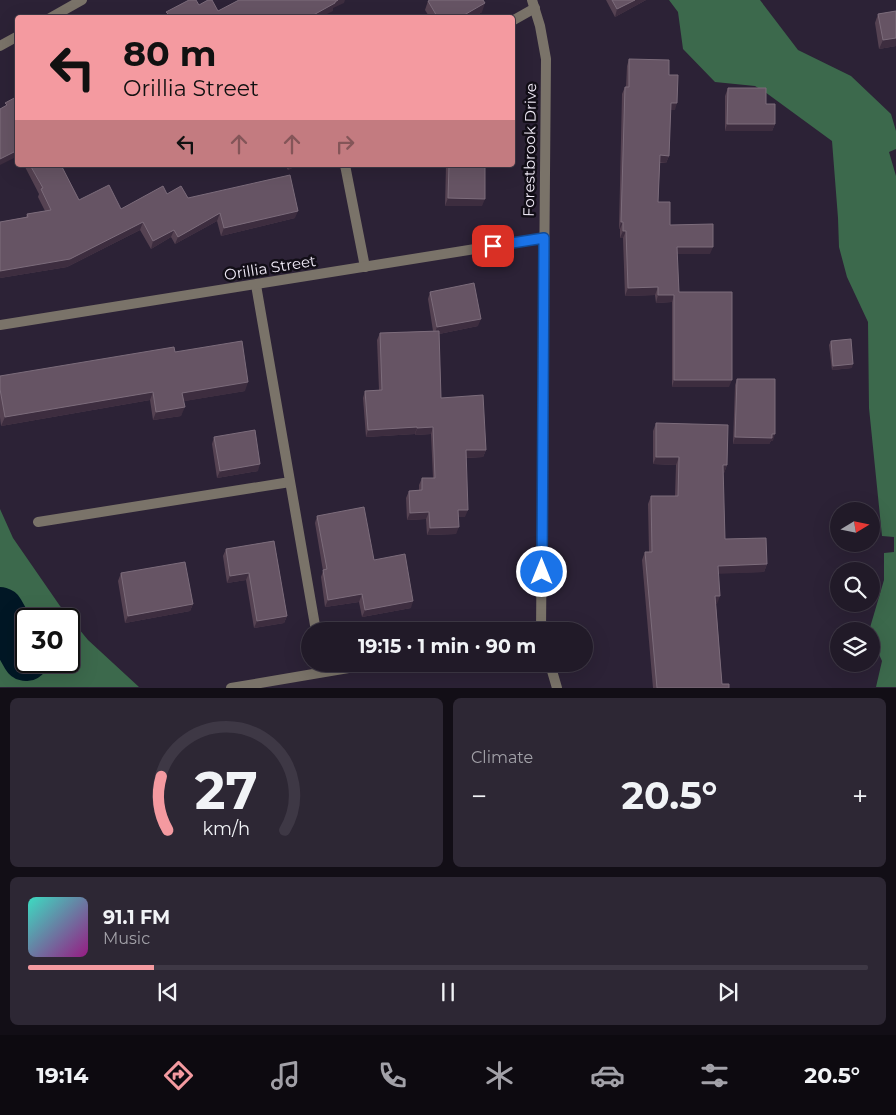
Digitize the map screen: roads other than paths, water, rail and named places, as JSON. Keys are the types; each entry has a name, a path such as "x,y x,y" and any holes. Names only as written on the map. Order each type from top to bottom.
{"street":[{"path":"55,15 82,0"},
{"path":"515,19 533,4"},
{"name":"Forestbrook Drive","path":"533,4 540,26 546,59 541,622"},
{"path":"0,46 15,38"},
{"path":"345,167 366,267"},
{"name":"Orillia Street","path":"0,325 544,238"},
{"path":"256,285 314,622"},
{"path":"38,522 290,482"},
{"path":"231,688 304,672"},
{"path":"552,672 557,688"}],"waterway":[{"path":"0,611 15,638"}]}
